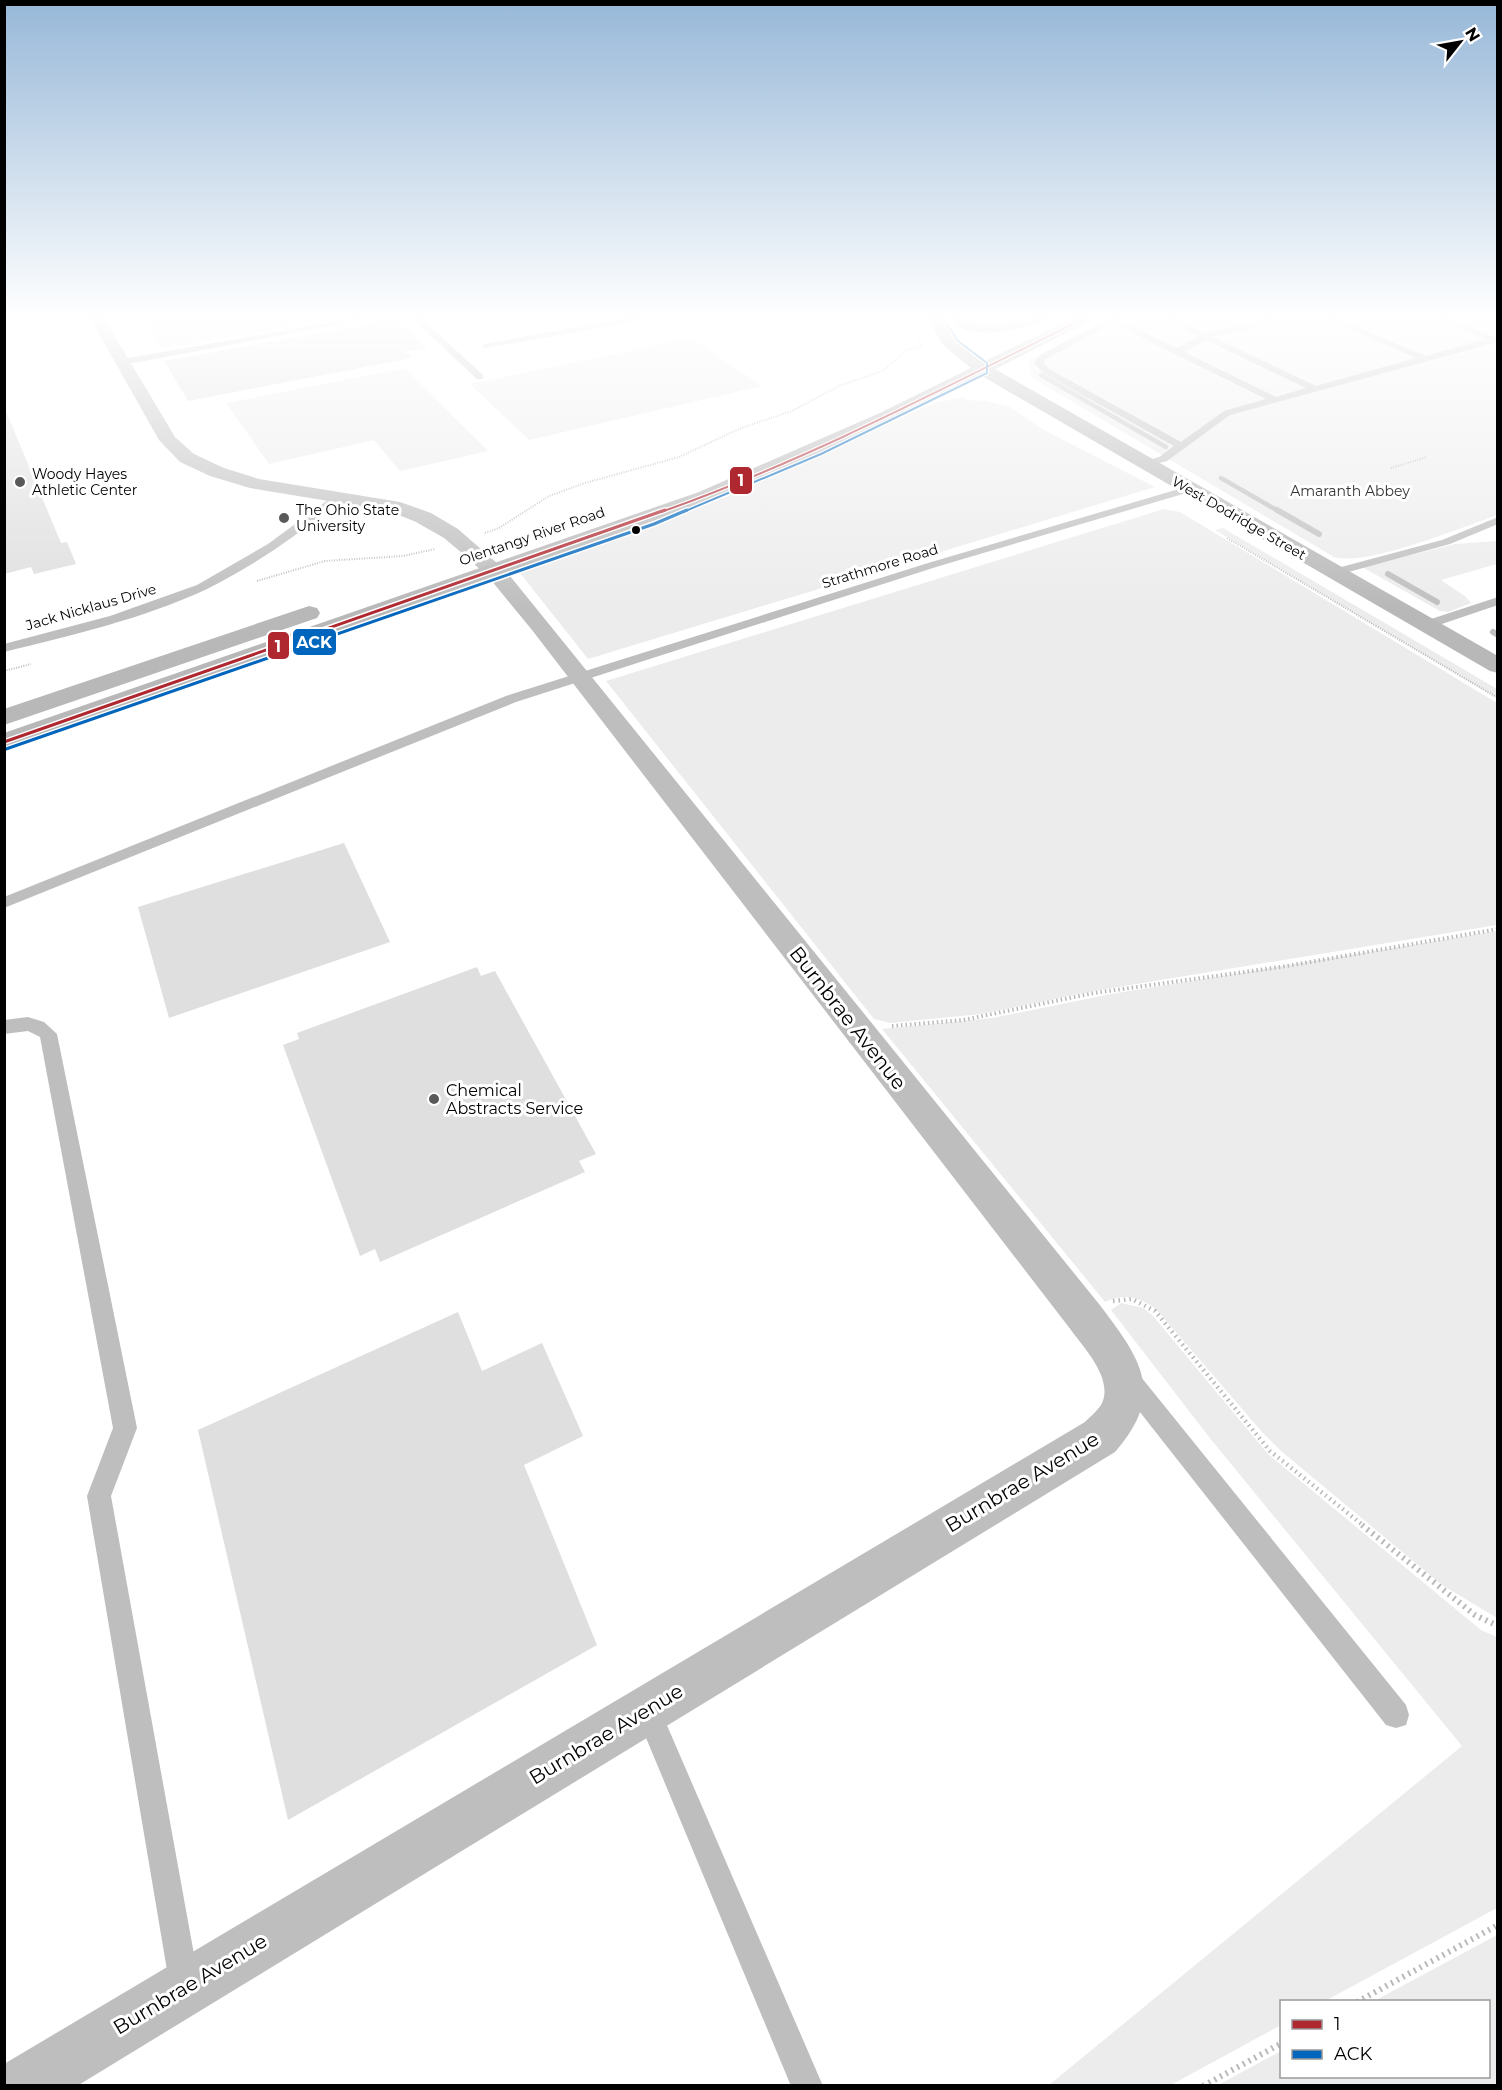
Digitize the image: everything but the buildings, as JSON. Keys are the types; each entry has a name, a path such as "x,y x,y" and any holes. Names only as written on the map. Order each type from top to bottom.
{"main road":[{"name":"Olentangy River Road","path":"4,718 487,563 706,496 888,416"},
{"name":"West Dodridge Street","path":"1064,416 1497,666"},
{"path":"1078,416 1101,437"},
{"name":"Olentangy River Road","path":"4,742 487,563 600,513"}],"street":[{"name":"Burnbrae Avenue","path":"22,2085 1100,1437 1114,1424 1122,1408 1126,1389 1122,1371 1085,1317 580,676 487,563 462,540 430,519 413,512 393,506 235,478 187,458 168,440 154,416"}],"lane":[{"path":"1126,416 1181,446"},
{"path":"1146,464 1163,459 1223,416"},
{"name":"Strathmore Road","path":"4,903 511,699 943,562 1189,489"},
{"name":"Jack Nicklaus Drive","path":"4,648 153,607 198,587 224,575 265,549 318,513 336,497"},
{"path":"1334,572 1446,542 1497,520"},
{"path":"1426,625 1497,601"},
{"path":"4,1027 24,1022 38,1025 48,1034 125,1428 99,1497 185,1988"},
{"path":"1122,1371 1396,1715"},
{"path":"647,1709 807,2085"}],"path":[{"path":"1391,468 1427,457"},
{"path":"1221,535 1497,698"},
{"path":"852,1024 891,1026 963,1020 1094,993 1287,966 1497,929"},
{"path":"1085,1317 1119,1299 1141,1302 1155,1311 1270,1451 1475,1615 1497,1626"},
{"path":"1359,2000 1497,1925"},
{"path":"1203,2085 1280,2044"}],"green space":[{"path":"235,416 453,416 488,451 400,471 374,440 269,464"},
{"path":"503,416 635,416 529,440"},
{"path":"906,416 1022,416 1044,430 1155,487 588,659 520,573 734,494"},
{"name":"Amaranth Abbey","path":"1095,416 1497,416 1497,515 1391,551 1349,559 1334,557"},
{"path":"1164,509 1180,512 1497,703 1497,925 1094,991 981,1014 890,1023 874,1019 606,681"},
{"path":"1223,528 1497,689 1497,698 1215,530"},
{"path":"1497,541 1497,564 1441,580 1471,603 1448,612 1440,611 1362,567 1455,544"},
{"path":"1498,931 1497,1618 1442,1585 1281,1451 1156,1309 1144,1302 1125,1297 1105,1302 882,1029 992,1018 1111,994"},
{"path":"1121,1303 1143,1308 1153,1316 1268,1454 1481,1630 1497,1637 1497,1908 1327,2000 1280,2000 1280,2026 1171,2085 1049,2085 1462,1746 1209,1437 1111,1310"},
{"path":"1497,1935 1497,2085 1218,2085 1280,2052 1280,2078 1490,2078 1490,2000 1376,2000"}],"waterway":[{"path":"1111,416 1166,447"},
{"path":"1221,478 1280,512"},
{"path":"1277,510 1319,534"},
{"path":"1388,574 1437,602"},
{"path":"1493,632 1498,635"}],"transit line":[{"name":"1","path":"4,742 706,496 889,416"},
{"name":"ACK","path":"6,749 654,524 821,454 900,416"}],"place":[{"name":"Woody Hayes Athletic Center","path":"20,482"},
{"name":"The Ohio State University","path":"284,518"},
{"name":"Chemical Abstracts Service","path":"434,1099"}]}
